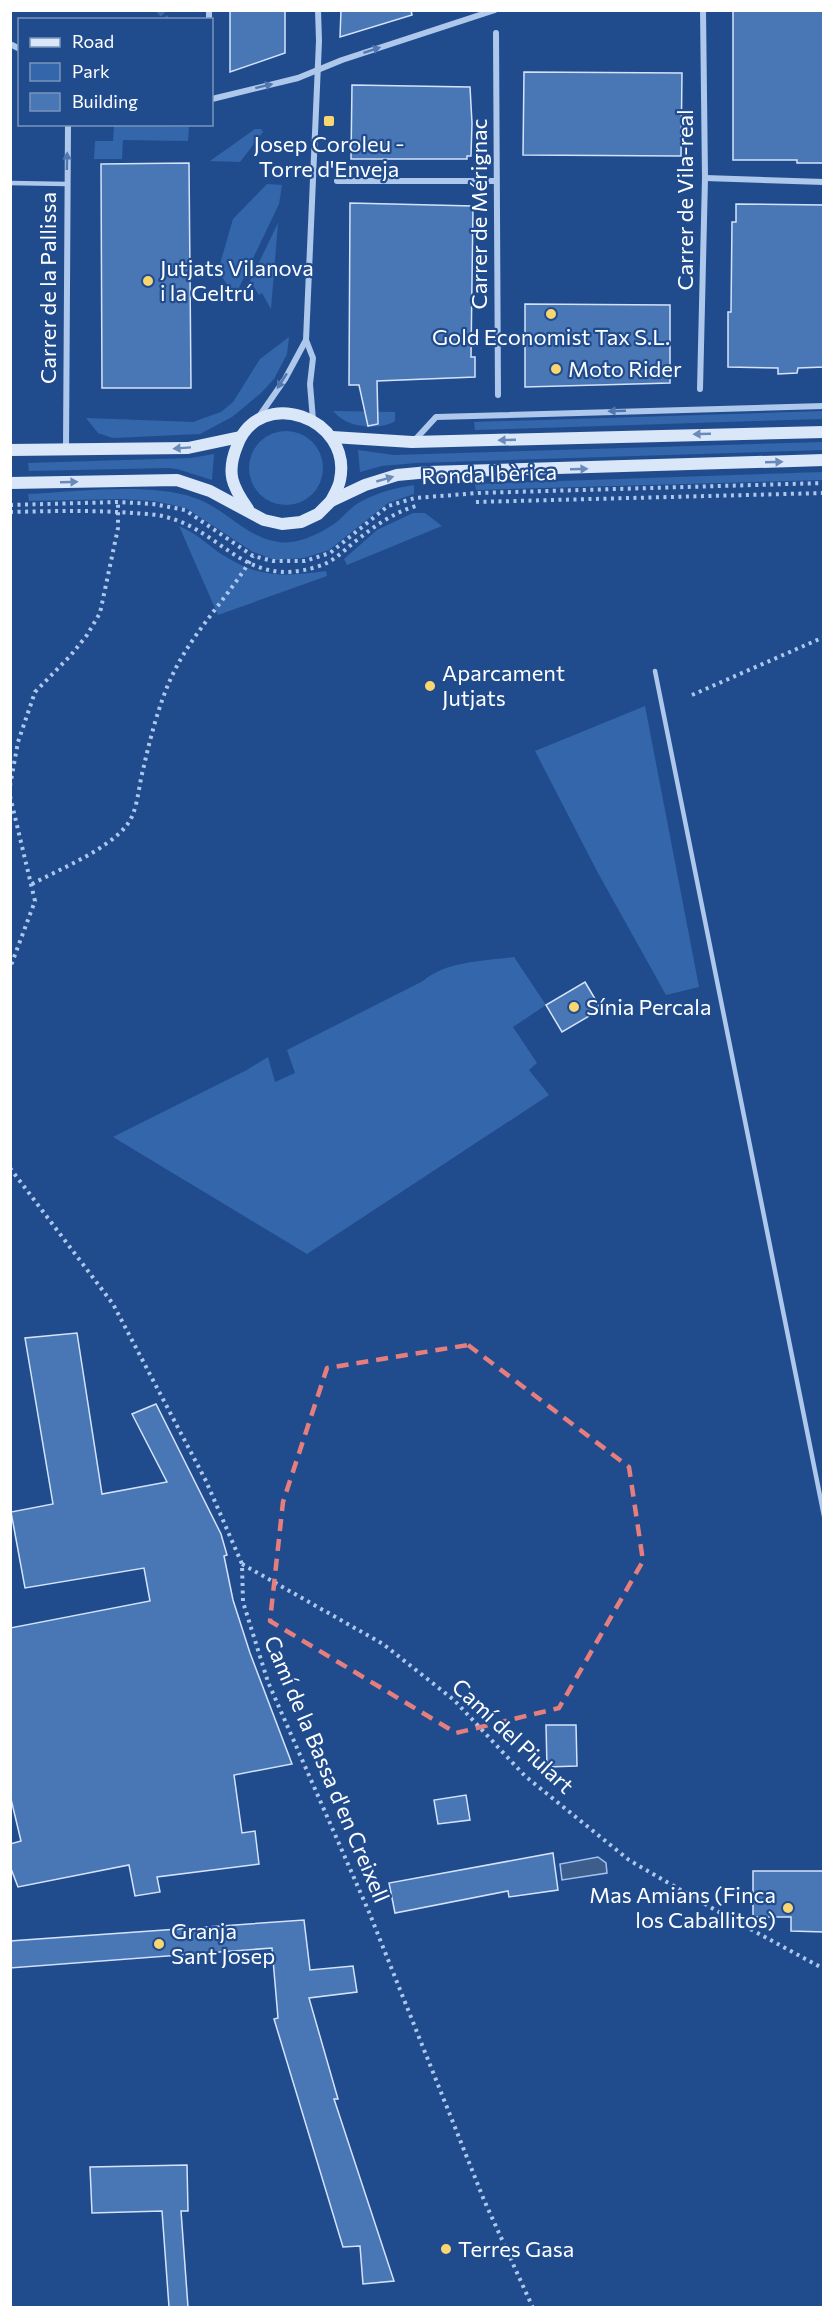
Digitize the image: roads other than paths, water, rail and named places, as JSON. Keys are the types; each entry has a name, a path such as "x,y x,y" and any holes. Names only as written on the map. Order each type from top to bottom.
{"street":[{"path":"313,420 310,384 313,358 306,340 318,10"},
{"path":"213,99 317,72 342,60 495,10"},
{"name":"Carrer de Vila-real","path":"700,389 705,178 703,10"},
{"name":"Carrer de Mérignac","path":"496,33 498,395"},
{"name":"Carrer de la Pallissa","path":"66,451 68,126"},
{"path":"705,178 824,182"},
{"path":"337,181 496,181"},
{"path":"248,510 233,488 231,462 240,437 256,422 271,397 285,380 306,340"},
{"name":"Ronda Ibèrica","path":"412,442 436,417 824,406"},
{"path":"256,422 274,414 295,414 313,420 332,437 340,458 340,480 331,501"},
{"name":"Ronda Ibèrica","path":"332,437 412,442 824,432"},
{"path":"10,450 188,448 240,437"},
{"name":"Ronda Ibèrica","path":"10,483 177,480 210,491 264,520 282,524 301,522 318,514 331,501 365,484 396,475 429,472 824,460"}],"lane":[{"path":"10,183 67,184"},
{"path":"655,671 824,1516"}],"tunnel":[{"path":"159,10 165,18"}],"place":[{"name":"Josep Coroleu - Torre d'Enveja","path":"329,121"},
{"name":"Jutjats Vilanova i la Geltrú","path":"148,281"},
{"name":"Gold Economist Tax S.L.","path":"551,314"},
{"name":"Moto Rider","path":"556,369"},
{"name":"Aparcament Jutjats","path":"430,686"},
{"name":"Sínia Percala","path":"574,1007"},
{"name":"Mas Amians (Finca los Caballitos)","path":"788,1908"},
{"name":"Granja Sant Josep","path":"159,1944"},
{"name":"Terres Gasa","path":"446,2249"}]}
